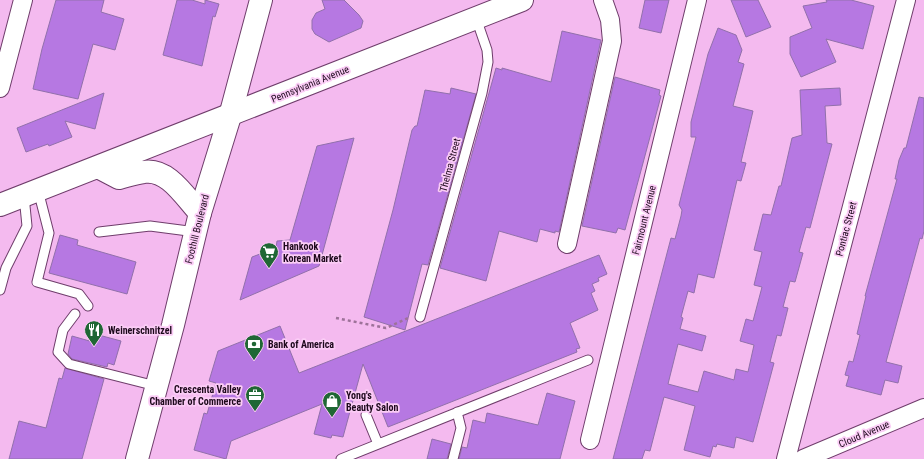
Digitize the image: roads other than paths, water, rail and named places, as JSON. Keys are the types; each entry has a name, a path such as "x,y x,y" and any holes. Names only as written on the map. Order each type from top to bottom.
{"main road":[{"name":"Foothill Boulevard","path":"137,459 198,222 230,116 261,0"},
{"name":"Pennsylvania Avenue","path":"0,205 230,116 522,0"},
{"path":"98,167 119,178 145,172 161,173 174,184 198,222"}],"street":[{"path":"0,88 23,0"},
{"path":"567,244 612,41 610,20 603,0"},
{"name":"Fairmount Avenue","path":"590,440 697,0"},
{"name":"Pontiac Street","path":"786,459 906,0"},
{"name":"Cloud Avenue","path":"803,459 924,408"}],"lane":[{"name":"Thelma Street","path":"421,315 482,92 488,62 487,50 476,18"},
{"path":"0,290 10,258 27,226 31,193"},
{"path":"31,193 49,233 38,282 79,294 88,306"},
{"path":"99,232 198,222"},
{"path":"75,314 63,330 58,352 69,364 156,386"},
{"path":"341,459 588,360"},
{"path":"453,459 460,428 457,412"},
{"path":"366,415 378,444"}],"place":[{"name":"Hankook Korean Market","path":"269,269"},
{"name":"Weinerschnitzel","path":"94,347"},
{"name":"Bank of America","path":"254,361"},
{"name":"Crescenta Valley Chamber of Commerce","path":"255,412"},
{"name":"Yong's Beauty Salon","path":"332,418"}]}
